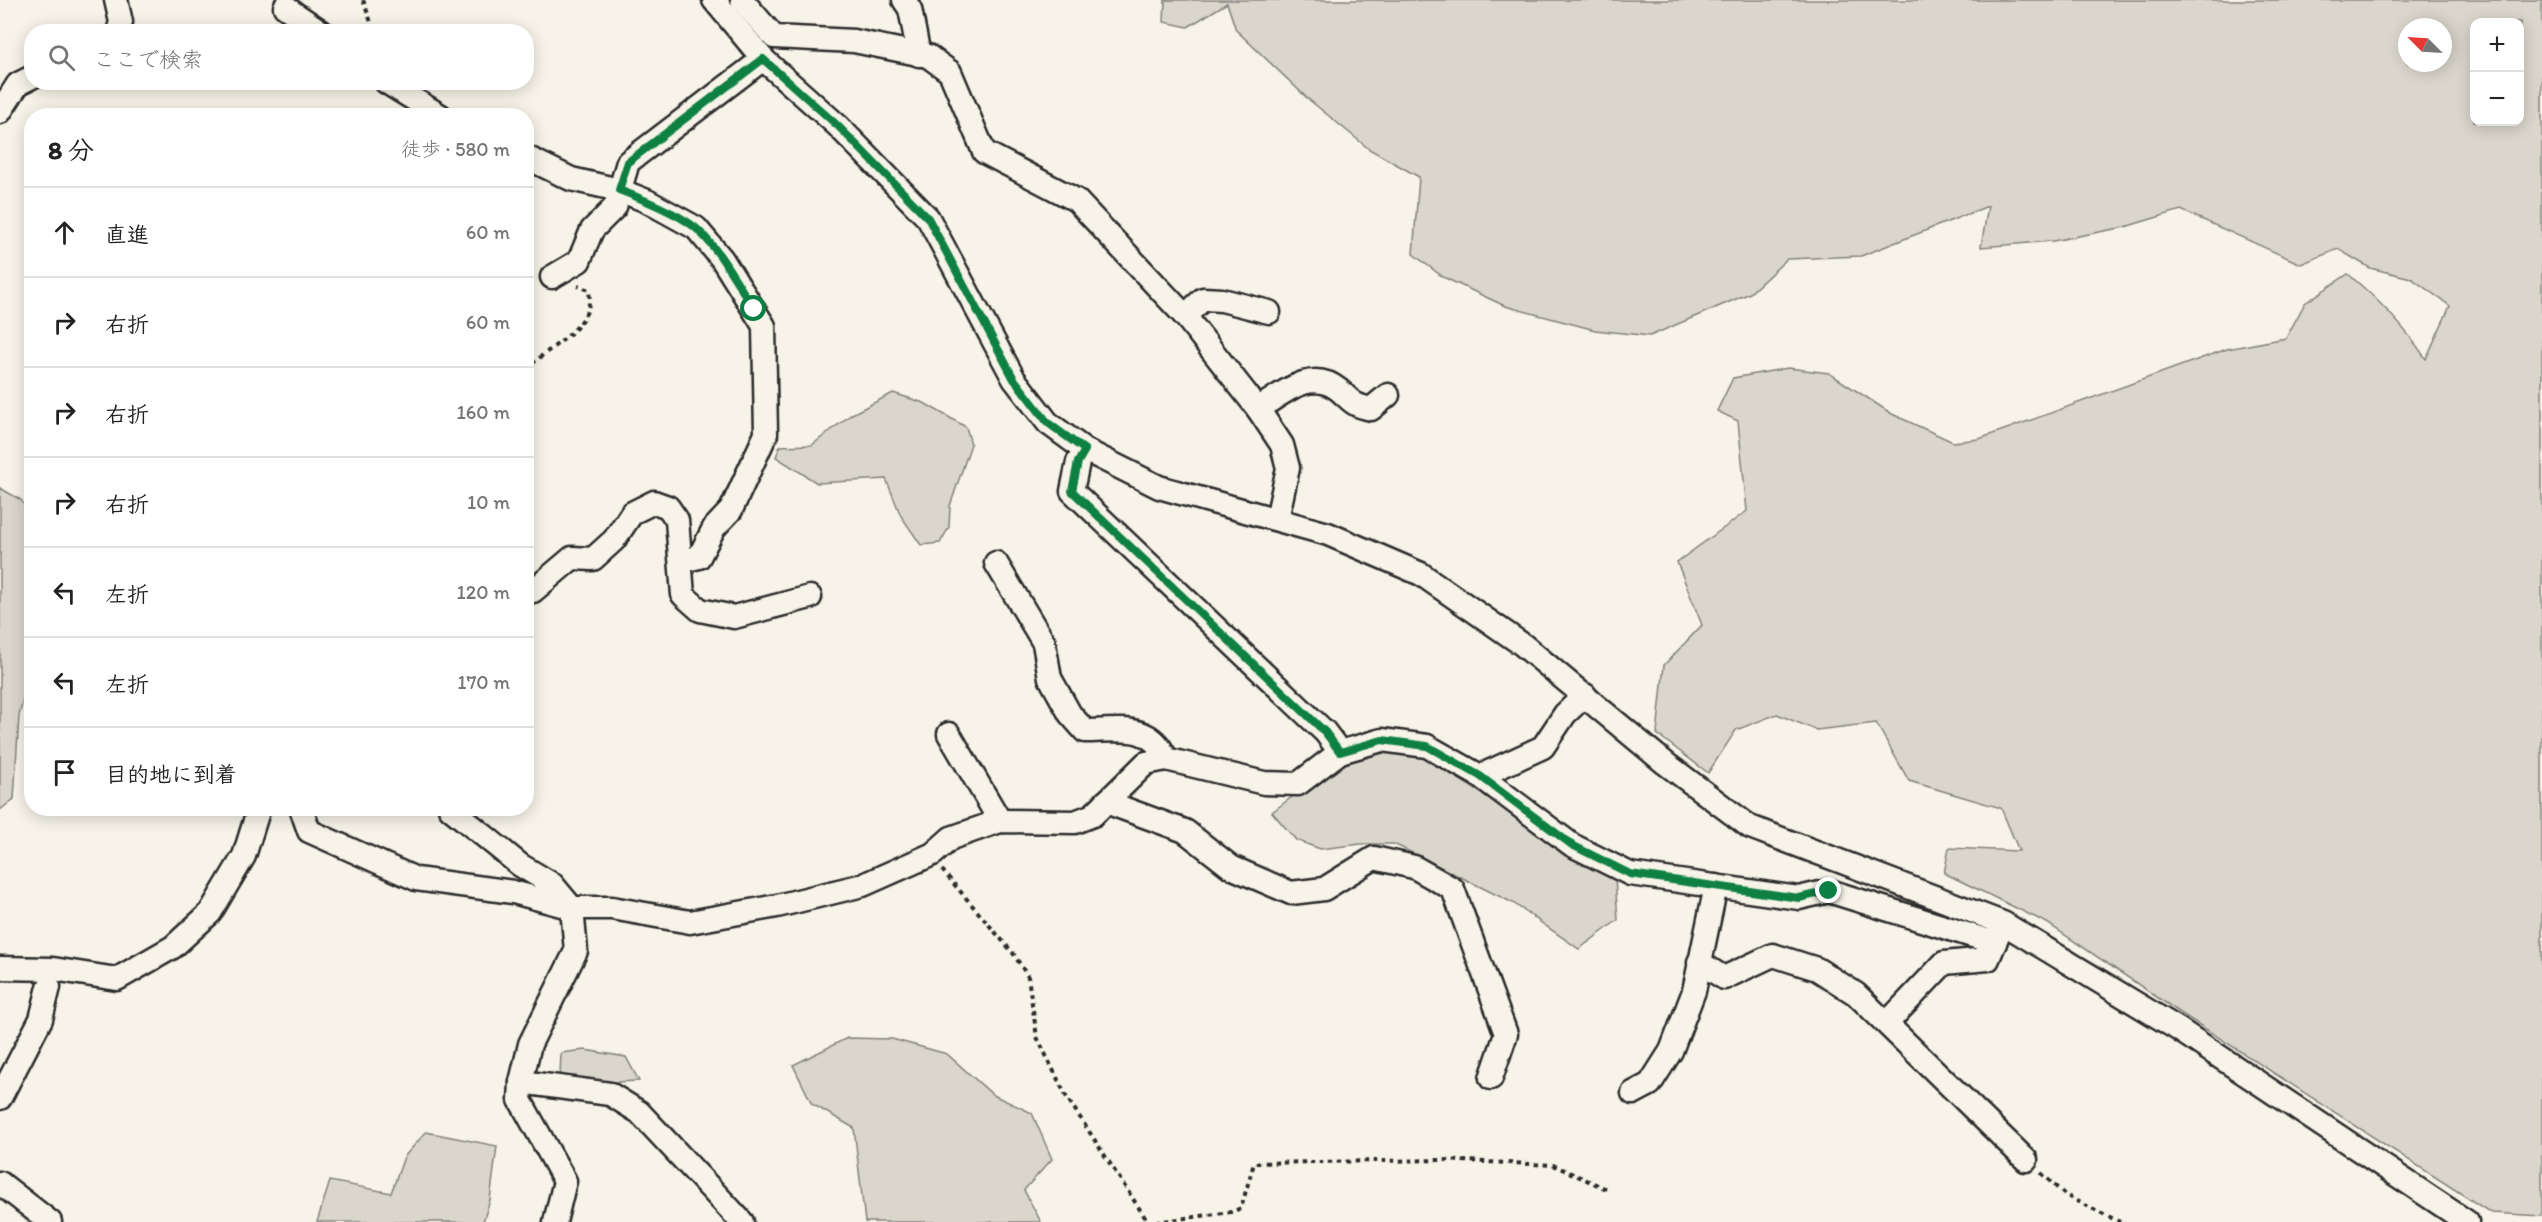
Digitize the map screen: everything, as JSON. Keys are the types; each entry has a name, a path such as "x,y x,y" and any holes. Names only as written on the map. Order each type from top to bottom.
{"street":[{"path":"116,0 120,24"},
{"path":"714,0 763,59 838,126 928,218 1014,379 1048,423 1085,450 1159,488 1328,534 1421,574 1523,645 1665,763 1750,827 1999,933 2178,1029 2467,1222"},
{"path":"742,0 774,37 854,41 928,56 950,72 984,152 1076,200 1185,316 1258,410 1282,445 1288,468 1277,519"},
{"path":"904,0 910,9 919,55"},
{"path":"285,7 310,24"},
{"path":"552,277 579,261 592,230 615,207 628,162 763,59"},
{"path":"0,112 18,84 24,81"},
{"path":"399,90 428,108"},
{"path":"534,161 571,179 619,190 647,201 696,228 722,259 764,326 766,434 731,510 714,528 699,557 682,561"},
{"path":"1185,316 1203,299 1222,300 1269,312"},
{"path":"1258,410 1299,382 1317,382 1338,388 1354,406 1371,409 1388,395"},
{"path":"1085,450 1078,462 1072,491 1325,732 1340,752"},
{"path":"534,590 572,558 593,559 614,540 632,513 654,502 668,507 677,520 683,595 700,610 734,617 810,597"},
{"path":"996,563 1044,643 1050,678 1070,714 1085,731 1140,731 1160,744 1166,759"},
{"path":"1480,776 1543,747 1565,714 1585,695"},
{"path":"949,734 1000,820"},
{"path":"304,816 309,831 416,879 513,892 572,908 612,908 690,922 777,906 862,885 933,854 951,838 1000,820 1075,822 1093,815 1146,763 1166,759 1264,783 1298,783 1340,752 1382,740 1427,746 1480,776 1572,845 1630,874 1799,898 1829,891 1999,933"},
{"path":"1106,802 1185,831 1231,867 1291,893 1324,889 1374,858 1414,867 1453,889 1506,1034 1491,1078"},
{"path":"0,969 49,987 117,979 174,947 210,913 244,856 256,816"},
{"path":"460,816 520,865 552,884 572,908 576,951 530,1044 521,1082 520,1100 565,1181 555,1222"},
{"path":"1633,1093 1650,1084 1671,1051 1694,991 1716,886"},
{"path":"1888,1022 1944,963 1988,959 1999,933"},
{"path":"1699,962 1724,978 1773,955 1817,969 1856,994 1888,1022 2026,1160"},
{"path":"0,969 53,969 117,979"},
{"path":"0,1098 41,1019 49,987"},
{"path":"521,1082 610,1094 639,1112 742,1222"},
{"path":"0,1183 50,1222"}],"path":[{"path":"363,0 372,24"},
{"path":"534,363 580,325 591,304 589,290 552,277"},
{"path":"933,854 940,868 1013,953 1028,977 1037,1037 1066,1096 1148,1222"},
{"path":"1156,1222 1231,1212 1241,1208 1254,1163 1442,1160 1553,1165 1609,1190"},
{"path":"2026,1160 2066,1195 2120,1222"}],"shaded area":[{"path":"1165,0 2542,0 2542,1216 2491,1213 2179,1012 2047,923 1944,873 1949,848 2019,851 2001,808 1909,781 1876,723 1816,730 1777,714 1736,730 1708,773 1657,734 1664,665 1702,625 1677,562 1747,511 1738,421 1717,411 1733,378 1788,368 1829,373 1892,414 1953,442 1979,439 2227,349 2286,338 2305,303 2348,274 2390,313 2426,359 2450,306 2411,278 2370,268 2338,249 2301,264 2181,210 2125,227 2053,241 1981,247 1988,206 1861,256 1787,259 1750,293 1650,336 1595,330 1505,306 1443,277 1413,254 1419,177 1369,149 1307,98 1236,30 1227,3 1188,27 1164,22"},
{"path":"893,393 924,403 966,427 971,444 950,506 949,527 940,543 921,545 901,516 886,479 817,483 776,457 780,446 812,445 852,414"},
{"path":"0,488 21,500 24,505 24,696 19,716 14,799 0,810"},
{"path":"1388,750 1424,757 1615,878 1618,920 1579,949 1513,903 1394,844 1361,844 1320,849 1296,840 1272,812 1345,757"},
{"path":"847,1038 892,1039 947,1054 993,1095 1032,1113 1052,1159 1024,1190 1041,1222 865,1222 854,1128 812,1104 793,1065"},
{"path":"585,1050 626,1057 639,1081 589,1083 560,1075 561,1053"},
{"path":"426,1132 497,1146 490,1200 483,1222 317,1222 330,1181 391,1193 404,1157"}],"route":[{"path":"754,309 722,259 696,228 647,201 619,190 628,162 747,74 763,59 838,126 928,218 1014,379 1048,423 1085,450 1078,462 1072,491 1325,732 1340,752 1382,740 1427,746 1480,776 1572,845 1630,874 1799,898 1829,891"}]}
